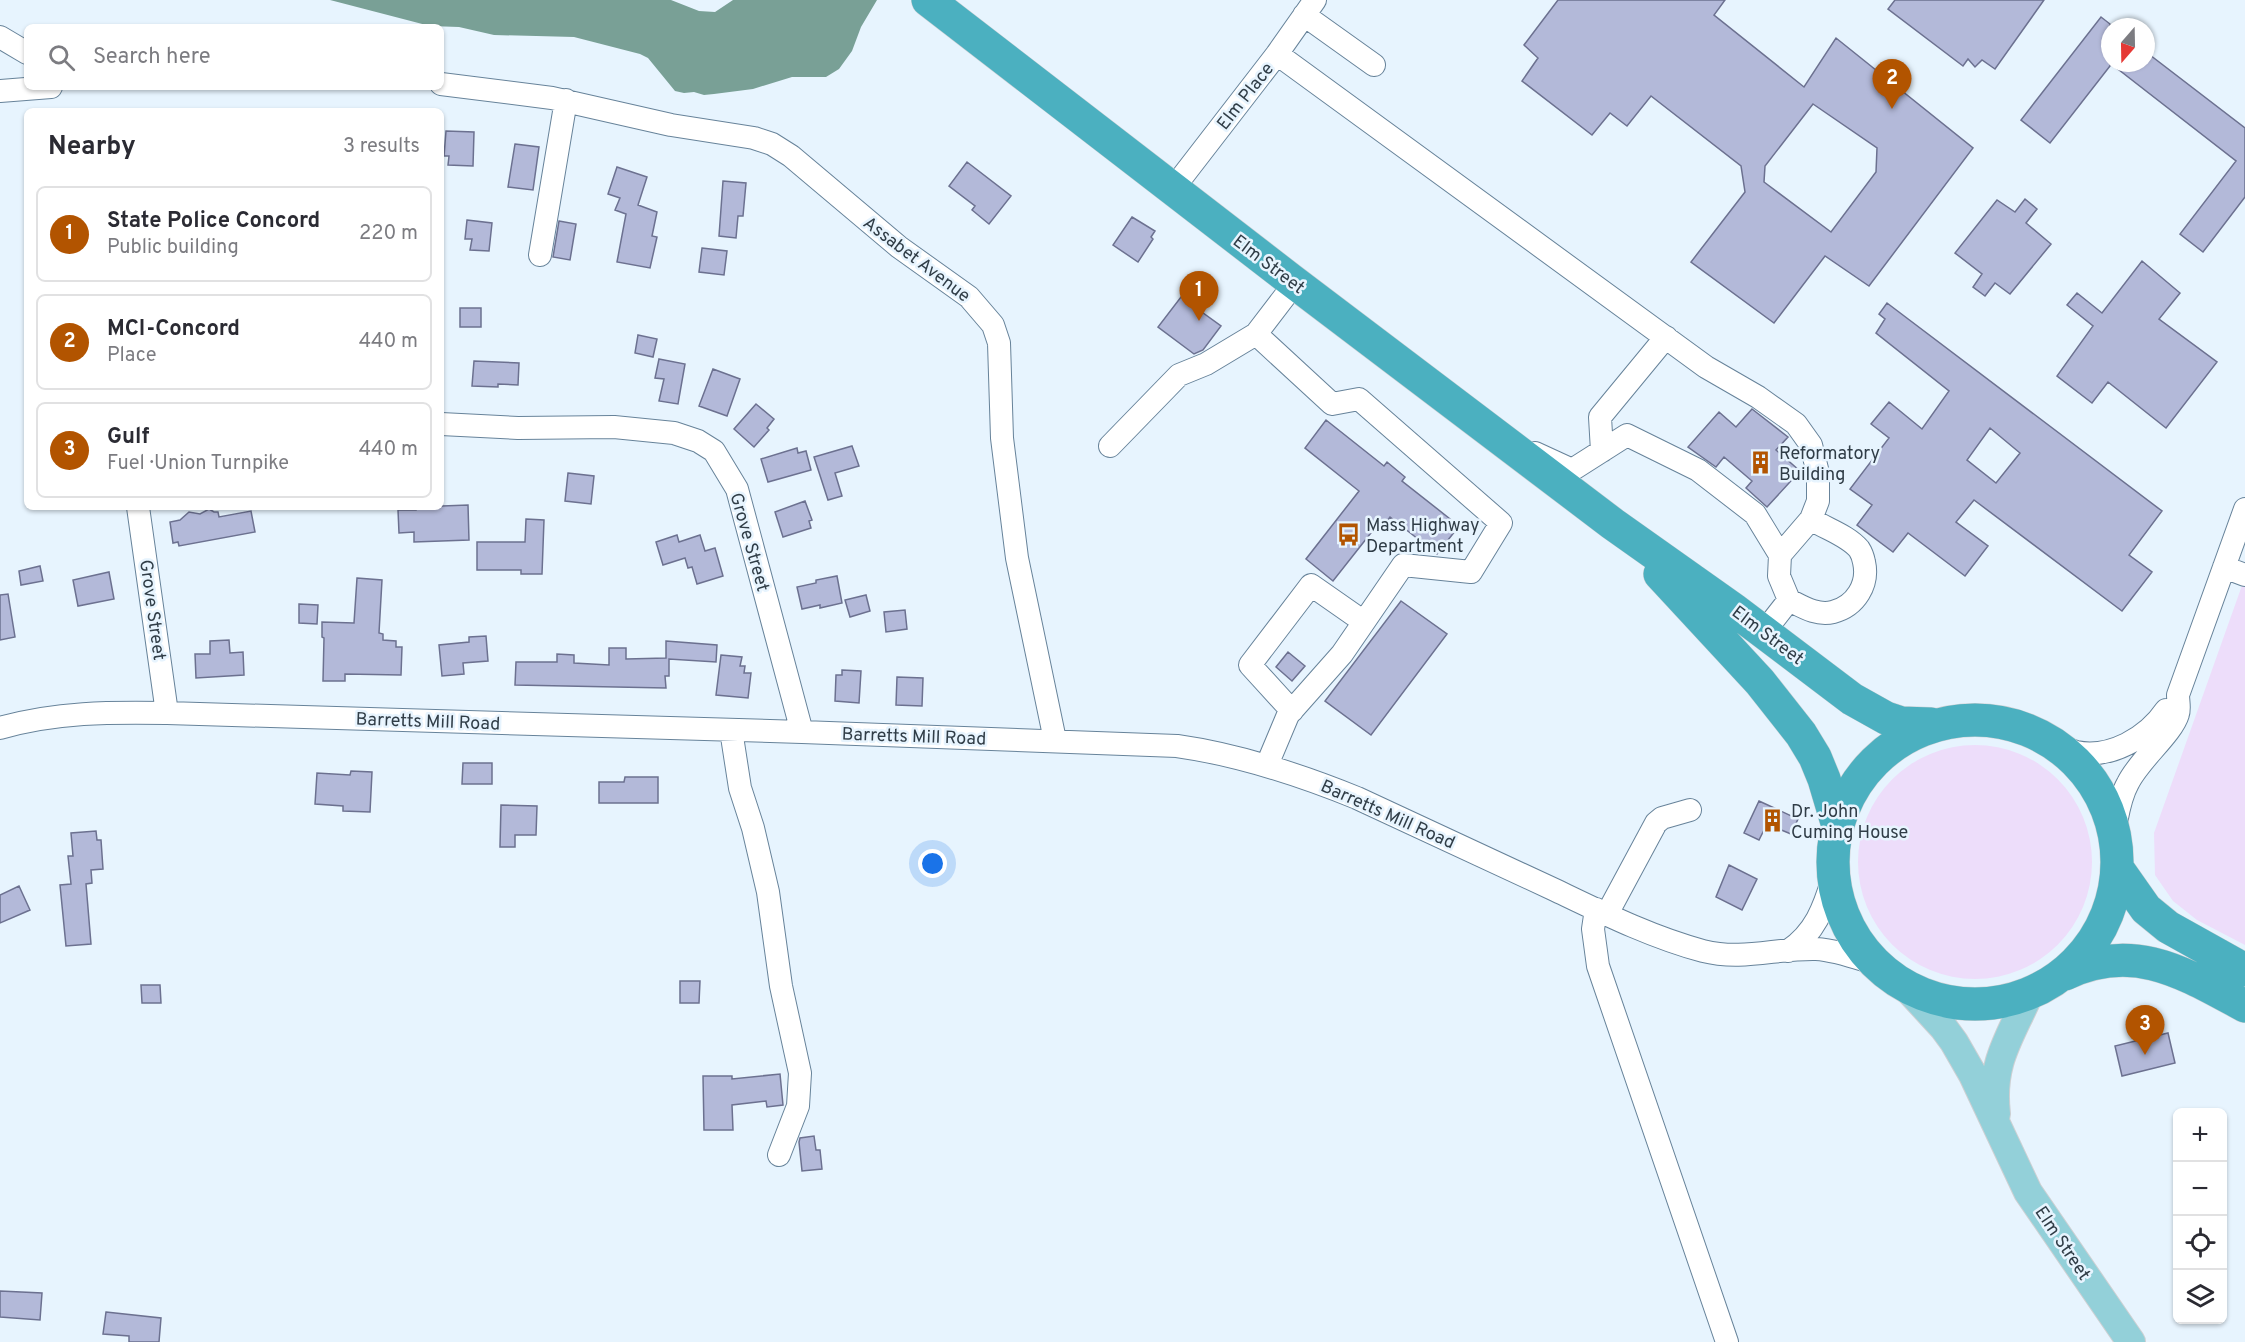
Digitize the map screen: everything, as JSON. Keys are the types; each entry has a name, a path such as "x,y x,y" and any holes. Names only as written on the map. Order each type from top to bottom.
{"highway":[{"name":"Elm Street","path":"928,0 1172,190 1612,524 1869,710 1902,723 1931,724"},
{"name":"Elm Street","path":"1612,524 1785,711 1815,756 1838,826"},
{"path":"2042,986 2076,961 2091,943 2110,905 2120,872 2115,828 2101,797 2089,778 2060,749 2041,736 2021,727 1982,719 1946,720 1931,724 1890,748 1874,763 1849,799 1838,826 1834,843 1833,878 1837,900 1844,919 1861,950 1873,963 1908,988 1935,1000 1957,1005 1978,1006 2007,1002 2042,986 2081,966 2101,960 2123,959 2174,971 2245,1006"},
{"path":"2120,872 2146,909 2168,927 2245,970"}],"main road":[{"name":"Elm Street","path":"2002,1140 1995,1100 1997,1068 2009,1035 2042,986"},
{"name":"Elm Street","path":"1908,988 1954,1042 1973,1075 2028,1192 2131,1342"}],"street":[{"name":"Elm Place","path":"1172,190 1277,54 1309,7"},
{"path":"1309,7 1374,64"},
{"path":"0,37 24,51"},
{"path":"1277,54 1706,367 1758,397 1796,424 1811,445 1818,473 1818,501 1811,519 1780,555"},
{"name":"Assabet Avenue","path":"444,84 566,100 671,125 754,138 772,144 791,156 898,247 969,297 981,309 993,325 999,343 1002,438 1017,558 1055,740"},
{"path":"0,91 24,89"},
{"path":"540,255 566,100"},
{"path":"1110,446 1179,375 1206,364 1256,334 1295,284"},
{"path":"1256,334 1332,404 1359,399 1501,523 1471,572 1404,565 1342,654 1288,715 1267,765"},
{"path":"1602,451 1600,417 1666,337"},
{"name":"Grove Street","path":"444,424 518,428 614,427 674,433 698,441 714,451 737,489 802,732"},
{"path":"1492,433 1572,470 1627,435 1698,470 1755,514 1780,555 1779,576 1789,600 1813,612 1832,612 1847,606 1857,597 1864,584 1865,569 1860,550 1845,537 1811,519"},
{"path":"2041,736 2074,751 2090,753 2110,751 2124,746 2158,721 2178,695 2235,571 2245,509"},
{"name":"Grove Street","path":"138,510 167,712"},
{"path":"1292,711 1250,666 1311,585 1364,622"},
{"path":"1764,632 1789,600"},
{"path":"2115,828 2119,805 2128,782 2178,714 2178,695"},
{"name":"Barretts Mill Road","path":"0,728 23,721 75,713 167,712 1055,740 1177,746 1211,751 1267,765 1357,798 1661,938 1705,951 1743,956 1816,950 1833,952 1873,963"},
{"path":"731,730 740,788 753,828 768,891 781,986 800,1073 798,1106 779,1155"},
{"path":"1690,810 1662,818 1656,823 1601,912 1593,929 1598,966 1727,1342"},
{"path":"1788,951 1802,942 1811,931 1826,902 1833,878"}],"shaded area":[{"path":"330,0 671,0 699,11 715,12 733,0 877,0 861,27 852,51 839,69 826,77 792,77 753,89 704,95 675,91 648,58 640,54 574,37 494,35 459,27 444,26 444,24 422,24"},
{"path":"2245,577 2245,945 2197,920 2173,901 2155,875 2154,833"},
{"path":"1964,745 1986,745 2020,754 2040,765 2058,779 2072,797 2083,817 2090,839 2092,862 2090,885 2083,907 2072,927 2058,945 2030,965 2009,974 1986,979 1964,979 1941,974 1920,965 1901,953 1884,936 1863,896 1858,873 1858,851 1863,828 1872,807 1884,788 1901,771 1941,750"}],"building":[{"path":"1558,0 1725,0 1714,15 1804,87 1836,38 1973,148 1869,286 1825,256 1774,323 1691,262 1745,192 1741,166 1651,96 1627,126 1610,113 1592,135 1522,81 1538,58 1524,45","holes":["1813,104 1877,148 1876,172 1831,232 1764,182 1765,166"]},
{"path":"1895,0 2044,0 1995,69 1982,60 1975,67 1968,59 1963,66 1888,9"},
{"path":"2102,18 2101,72 2105,72 2050,143 2021,120"},
{"path":"2155,59 2245,128 2245,197 2203,252 2180,234 2236,161 2122,72 2155,72"},
{"path":"446,131 474,132 473,166 448,165 449,156 444,156"},
{"path":"515,144 539,147 533,190 508,187"},
{"path":"967,162 1011,196 989,224 972,210 975,206 949,186"},
{"path":"617,167 647,177 638,205 657,212 652,236 657,237 650,268 617,262 626,214 615,210 620,198 608,194"},
{"path":"723,181 746,183 743,216 738,216 736,238 719,236"},
{"path":"2025,199 2037,209 2026,223 2051,244 2010,294 1995,283 1985,296 1973,287 1982,274 1955,253 1997,200 2015,212"},
{"path":"1132,217 1155,231 1151,237 1153,239 1138,262 1113,245"},
{"path":"467,220 492,223 489,251 470,250 472,239 465,239"},
{"path":"559,221 576,224 570,260 553,257"},
{"path":"702,248 727,251 724,275 699,272"},
{"path":"2142,261 2180,293 2159,319 2217,362 2166,428 2108,382 2092,403 2057,376 2093,326 2067,305 2077,293 2102,313"},
{"path":"1181,297 1221,326 1203,350 1194,354 1158,327"},
{"path":"1887,303 2162,511 2129,555 2152,572 2122,611 1974,500 1956,522 1988,546 1965,576 1908,533 1893,552 1857,525 1872,505 1850,489 1889,438 1871,424 1889,402 1922,429 1949,391 1876,333 1885,319 1879,314","holes":["1990,428 2020,453 1996,483 1967,460"]},
{"path":"460,308 481,308 481,327 460,327"},
{"path":"638,335 657,339 653,357 635,353"},
{"path":"659,359 685,364 678,404 659,401 664,379 655,378"},
{"path":"474,361 519,363 518,385 472,386"},
{"path":"713,369 740,379 727,416 699,406"},
{"path":"756,404 774,419 767,428 769,430 754,447 734,429"},
{"name":"Reformatory Building","path":"1752,409 1788,437 1776,450 1800,471 1767,507 1746,488 1752,481 1724,457 1716,467 1688,447 1719,412 1736,427"},
{"path":"1326,420 1384,466 1387,462 1405,477 1402,481 1459,526 1437,554 1390,517 1382,528 1378,524 1333,581 1306,559 1359,491 1305,448"},
{"path":"852,446 859,466 835,473 842,496 828,500 814,457"},
{"path":"797,448 798,453 806,451 811,470 768,482 761,459"},
{"path":"568,473 594,476 591,504 565,501"},
{"path":"805,501 812,520 809,521 811,528 783,537 775,512"},
{"path":"468,505 469,540 414,542 414,532 399,533 398,510 444,510 444,506"},
{"path":"211,510 218,512 219,517 251,511 255,532 179,546 178,542 173,543 170,522 180,520 189,512 200,514"},
{"path":"526,519 544,520 542,574 521,574 521,570 477,570 477,542 525,542"},
{"path":"677,535 679,542 700,535 705,551 715,548 723,576 697,584 692,567 688,568 685,558 663,565 656,542"},
{"path":"40,566 43,581 21,585 19,571"},
{"path":"109,572 114,599 78,606 73,580"},
{"path":"837,576 842,603 802,609 797,587"},
{"path":"357,578 382,580 379,633 383,634 383,640 396,641 396,647 402,647 401,675 345,674 345,681 323,681 322,622 354,623"},
{"path":"8,594 15,637 0,640 0,595"},
{"path":"866,595 870,611 850,617 845,600"},
{"path":"1401,601 1447,634 1371,735 1325,701"},
{"path":"299,604 318,605 317,624 299,623"},
{"path":"905,610 907,629 886,632 884,612"},
{"path":"486,636 488,661 463,663 464,674 442,676 439,645 469,642 469,637"},
{"path":"229,640 230,653 243,652 244,675 196,678 195,654 210,654 210,641"},
{"path":"666,641 717,645 716,662 669,659 669,676 665,676 666,688 515,685 516,662 557,662 557,654 574,655 574,663 609,665 609,648 626,648 626,659 666,658"},
{"path":"1288,652 1305,666 1292,681 1276,667"},
{"path":"721,655 742,657 740,666 745,666 744,673 751,673 748,698 716,695"},
{"path":"842,670 861,671 859,703 835,701 836,675 842,675"},
{"path":"897,677 923,678 922,706 896,705"},
{"path":"463,763 492,763 492,784 462,784"},
{"path":"351,771 372,772 370,812 343,811 343,806 315,804 317,773 350,775"},
{"path":"625,777 658,777 658,803 599,803 599,782 624,782"},
{"name":"Dr. John Cuming House","path":"1759,801 1798,819 1791,834 1767,824 1759,840 1744,833"},
{"path":"501,805 537,806 536,835 515,835 515,847 500,847"},
{"path":"96,831 97,840 101,840 103,869 91,870 92,883 86,884 91,944 66,946 60,885 71,884 68,856 73,856 71,833"},
{"path":"1729,865 1757,879 1742,910 1716,897"},
{"path":"19,886 30,910 0,923 0,895"},
{"path":"680,981 700,981 699,1003 680,1003"},
{"path":"141,985 160,985 161,1003 142,1003"},
{"path":"2168,1033 2175,1063 2122,1076 2115,1046"},
{"path":"780,1074 783,1105 767,1107 766,1101 732,1105 733,1130 704,1130 703,1076 732,1076 732,1079"},
{"path":"814,1136 816,1150 820,1150 822,1169 802,1171 800,1138"},
{"path":"0,1291 42,1293 40,1320 0,1317"},
{"path":"106,1312 161,1318 159,1342 129,1342 129,1336 103,1334"}],"place":[{"name":"MCI-Concord","path":"1892,109"},
{"name":"State Police Concord","path":"1199,321"},
{"name":"Reformatory Building","path":"1761,463"},
{"name":"Mass Highway Department","path":"1348,535"},
{"name":"Dr. John Cuming House","path":"1773,821"},
{"name":"Gulf","path":"2145,1055"}]}
